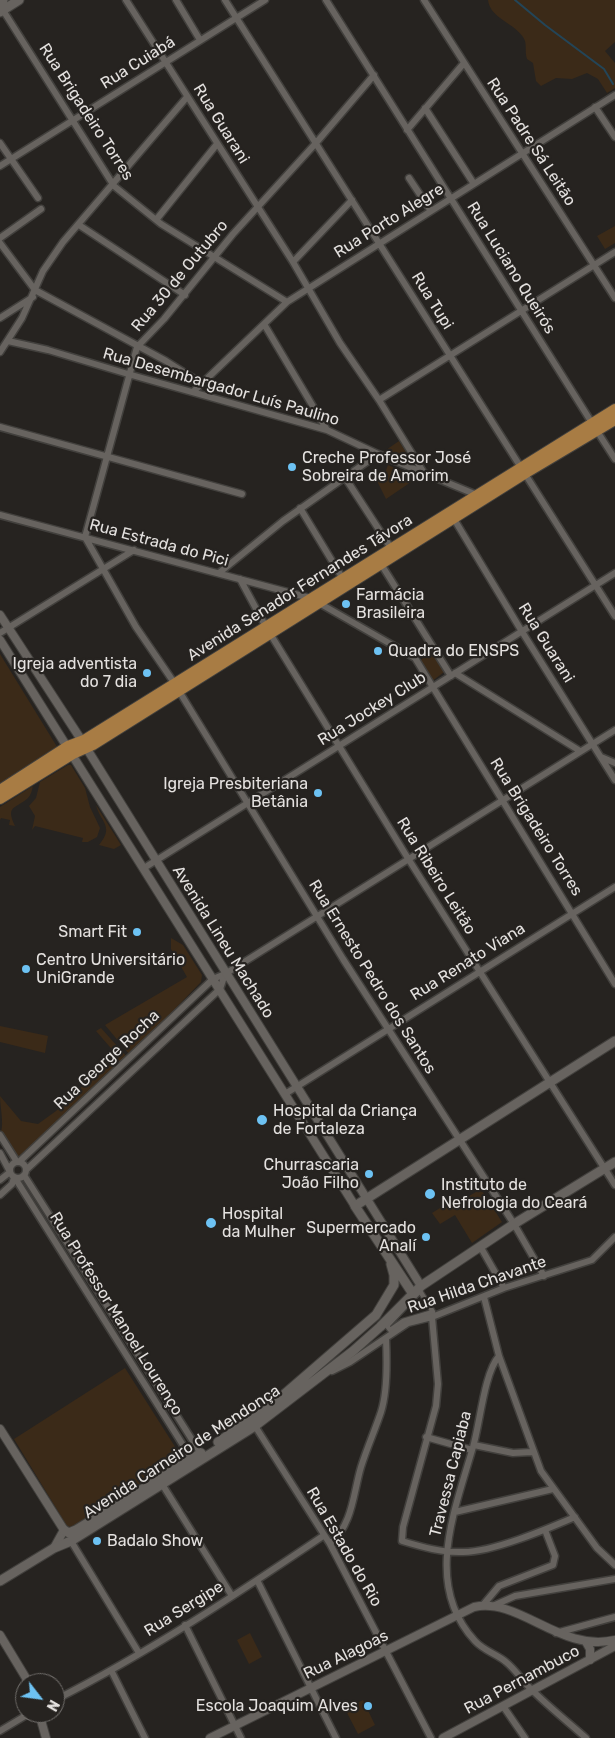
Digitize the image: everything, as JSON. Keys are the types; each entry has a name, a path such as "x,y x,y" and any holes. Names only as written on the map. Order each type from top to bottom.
{"main road":[{"path":"1,8 3,0"},
{"path":"1,8 19,0"},
{"name":"Avenida Senador Fernandes Távora","path":"0,790 70,750 84,745 314,601 381,564 454,519 524,470 595,427 615,409"},
{"name":"Avenida Senador Fernandes Távora","path":"595,427 615,420"},
{"name":"Avenida Senador Fernandes Távora","path":"314,601 343,579 476,494 524,470"},
{"name":"Avenida Senador Fernandes Távora","path":"0,799 70,750"},
{"path":"355,1206 615,1041"},
{"name":"Avenida Carneiro de Mendonça","path":"202,1455 254,1426 322,1376 380,1327 421,1286 514,1224 615,1162"},
{"name":"Avenida Lineu Machado","path":"355,1206 391,1264 413,1294"},
{"name":"Avenida Carneiro de Mendonça","path":"0,1581 54,1548 71,1541 162,1484 265,1411 376,1316 394,1285 391,1264"},
{"name":"Avenida Carneiro de Mendonça","path":"64,1530 69,1533 76,1530 193,1461"}],"street":[{"name":"Rua Guarani","path":"126,0 292,262 340,343 379,400 424,473"},
{"path":"176,0 200,40"},
{"name":"Rua Tupi","path":"225,0 615,616"},
{"name":"Rua Cuiabá","path":"0,166 265,0"},
{"name":"Rua Luciano Queirós","path":"326,0 615,459"},
{"name":"Rua Padre Sá Leitão","path":"424,0 615,298"},
{"name":"Rua Brigadeiro Torres","path":"1,8 114,186 156,220 287,302"},
{"path":"407,130 464,63"},
{"name":"Rua 30 de Outubro","path":"85,537 128,374 137,347 185,295 257,207 316,143 374,75"},
{"name":"Rua Porto Alegre","path":"194,392 201,383 287,302 615,95"},
{"path":"0,352 34,293 43,271 78,225 114,186 187,98"},
{"path":"596,106 615,137"},
{"path":"425,108 474,184"},
{"path":"0,144 38,198"},
{"path":"156,220 217,144"},
{"path":"409,178 431,211"},
{"path":"292,262 352,200"},
{"path":"0,238 41,209"},
{"path":"78,225 185,295"},
{"path":"0,244 34,293 166,361 201,383"},
{"path":"379,400 615,252"},
{"path":"0,318 34,293"},
{"path":"264,324 328,430"},
{"name":"Rua Desembargador Luís Paulino","path":"8,341 48,350 328,430 378,454 476,494"},
{"path":"0,427 242,494"},
{"path":"220,573 300,508 346,479 378,454"},
{"path":"346,479 392,548"},
{"path":"300,508 343,579"},
{"name":"Rua Estrada do Pici","path":"0,515 220,573 314,601 415,658 434,686"},
{"name":"Rua Guarani","path":"454,519 615,780"},
{"name":"Rua Ernesto Pedro dos Santos","path":"85,537 136,627 177,688 317,917 458,1140 514,1224 544,1276"},
{"path":"0,633 134,550"},
{"path":"381,564 453,675 580,752"},
{"name":"Rua Jockey Club","path":"144,868 615,572"},
{"name":"Rua Ribeiro Leitão","path":"240,579 268,630 409,860 615,1185"},
{"name":"Avenida Lineu Machado","path":"0,615 84,745 154,861 421,1286"},
{"name":"Avenida Lineu Machado","path":"0,640 355,1206"},
{"name":"Rua Brigadeiro Torres","path":"434,686 615,984"},
{"path":"213,979 225,974 615,730"},
{"path":"601,757 615,763"},
{"name":"Rua Renato Viana","path":"285,1094 615,887"},
{"path":"220,989 225,974"},
{"name":"Rua George Rocha","path":"18,1162 213,979"},
{"name":"Rua George Rocha","path":"25,1173 220,989"},
{"path":"274,1077 285,1069"},
{"path":"300,1117 311,1110"},
{"path":"0,1135 18,1162 25,1166 25,1173 15,1178 12,1184 0,1195"},
{"path":"0,1153 9,1171 15,1178"},
{"path":"0,1180 9,1171 12,1164 18,1162"},
{"name":"Rua Professor Manoel Lourenço","path":"25,1173 202,1455"},
{"name":"Rua Professor Manoel Lourenço","path":"15,1178 193,1461"},
{"name":"Rua Hilda Chavante","path":"322,1376 350,1362 408,1323 484,1297 504,1288 592,1260 615,1237"},
{"path":"480,1246 504,1288"},
{"path":"432,1314 404,1321 390,1330 387,1326 420,1292 432,1314 437,1392 401,1539 445,1552 482,1550 545,1530 575,1517"},
{"path":"484,1297 499,1356 540,1471 602,1553 615,1565"},
{"path":"330,1544 340,1534 347,1522 361,1467 381,1410 387,1356 386,1339"},
{"name":"Travessa Capiaba","path":"499,1356 491,1370 473,1448 445,1552 448,1582 457,1614 475,1642 506,1662 531,1690 586,1738"},
{"name":"Rua Estado do Rio","path":"254,1426 323,1536 330,1544 431,1738"},
{"path":"0,1429 64,1530 54,1548"},
{"path":"426,1437 473,1448 504,1452 532,1452"},
{"path":"162,1484 232,1596"},
{"path":"455,1512 553,1489"},
{"path":"483,1605 499,1586 553,1565 555,1556 545,1530"},
{"name":"Rua Sergipe","path":"65,1695 111,1670 185,1625 323,1536"},
{"path":"71,1541 139,1653"},
{"name":"Rua Alagoas","path":"496,1605 515,1596 615,1579"},
{"path":"257,1580 336,1738"},
{"name":"Rua Alagoas","path":"210,1738 387,1651 457,1614 483,1605 496,1605 556,1633 586,1642 602,1643 615,1640"},
{"path":"556,1633 615,1617"},
{"path":"185,1625 241,1738"},
{"path":"0,1635 23,1673"},
{"path":"586,1642 590,1649 590,1660"},
{"name":"Rua Pernambuco","path":"443,1738 615,1646"},
{"path":"111,1670 145,1738"},
{"path":"503,1706 525,1738"},
{"path":"0,1731 15,1722"},
{"path":"42,1723 46,1738"}],"shaded area":[{"path":"488,0 615,0 615,42 605,51 615,63 615,88 607,93 598,79 587,73 572,79 556,78 541,86 536,81 533,63 527,59 523,37 493,11"},
{"path":"615,226 615,243 605,249 597,236"},
{"path":"399,441 409,457 406,461 383,452"},
{"path":"388,465 417,478 386,499 377,481 383,478"},
{"path":"431,652 444,672 431,682 418,662"},
{"path":"0,654 59,750 0,785"},
{"path":"71,765 85,788 90,807 100,828 97,837 88,842 82,842 83,838 35,826 32,830 35,816 29,806 36,798 40,782"},
{"path":"33,786 28,798 13,808 11,814 15,826 9,825 10,820 1,818 0,820 0,807"},
{"path":"96,805 121,845 114,849 99,845 104,839 106,828"},
{"path":"171,938 183,945 202,975 201,982 130,1055 105,1025 187,977 171,949"},
{"path":"0,1026 48,1036 45,1053 0,1042"},
{"path":"101,1028 127,1057 17,1158 1,1132 0,1096 21,1121 38,1124 56,1111 116,1054 96,1031"},
{"path":"481,1189 502,1222 472,1243 455,1215 440,1224 432,1213 456,1198 459,1202"},
{"path":"125,1368 179,1453 177,1460 71,1527 67,1526 14,1439"},
{"path":"250,1633 262,1657 249,1664 237,1640"},
{"path":"363,1700 375,1725 358,1734 345,1709"}],"waterway":[{"path":"515,0 604,69 613,84"}],"place":[{"name":"Creche Professor José Sobreira de Amorim","path":"292,467"},
{"name":"Farmácia Brasileira","path":"346,604"},
{"name":"Quadra do ENSPS","path":"378,651"},
{"name":"Igreja adventista do 7 dia","path":"147,673"},
{"name":"Igreja Presbiteriana Betânia","path":"318,793"},
{"name":"Smart Fit","path":"137,932"},
{"name":"Centro Universitário UniGrande","path":"26,969"},
{"name":"Hospital da Criança de Fortaleza","path":"262,1120"},
{"name":"Churrascaria João Filho","path":"369,1174"},
{"name":"Instituto de Nefrologia do Ceará","path":"430,1194"},
{"name":"Hospital da Mulher","path":"211,1223"},
{"name":"Supermercado Analí","path":"426,1237"},
{"name":"Badalo Show","path":"97,1541"},
{"name":"Escola Joaquim Alves","path":"368,1706"}]}
